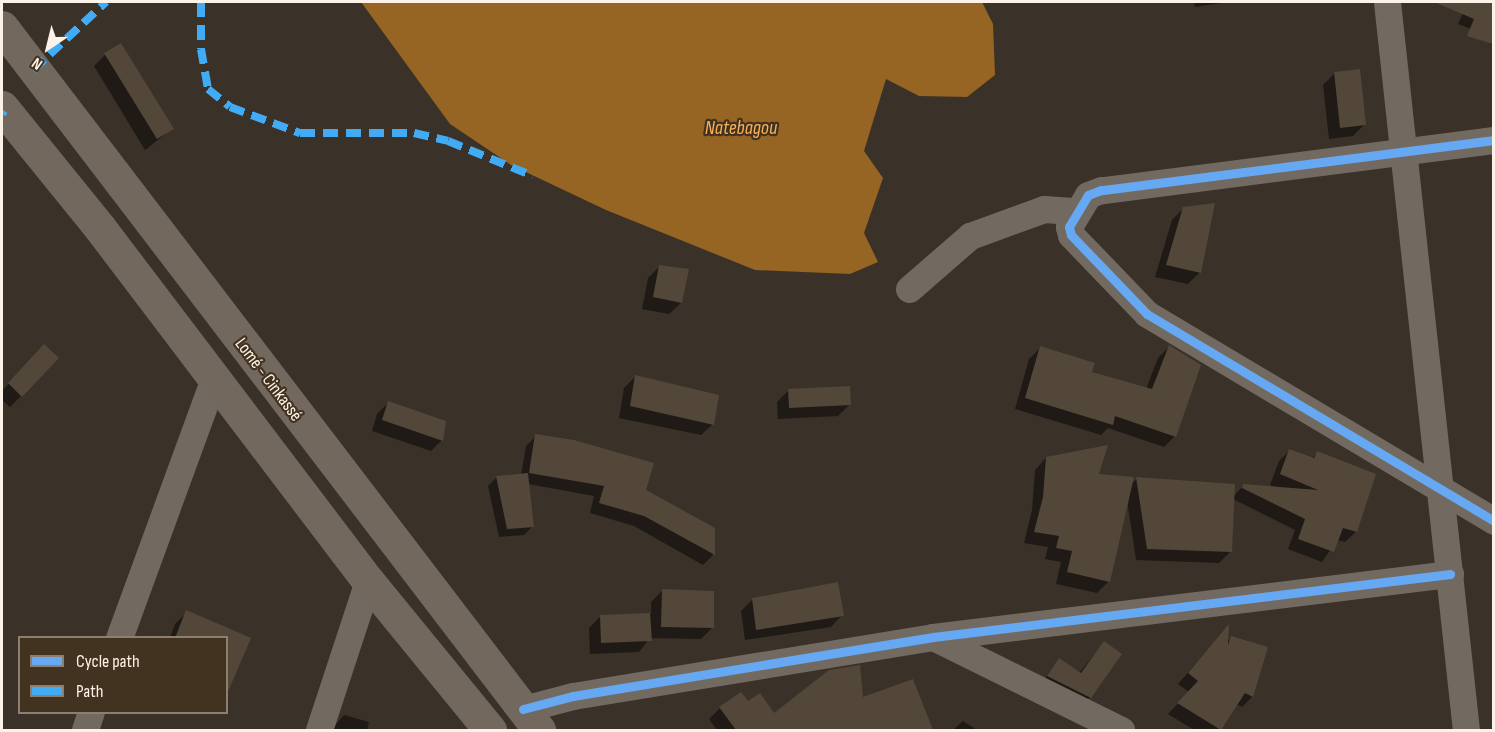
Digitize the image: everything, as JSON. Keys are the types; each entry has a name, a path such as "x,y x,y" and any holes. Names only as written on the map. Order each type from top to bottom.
{"highway":[{"name":"Lomé - Cinkassé","path":"2,27 292,413 531,720"},
{"path":"2,107 214,378 368,581 490,730"}],"street":[{"path":"1387,2 1442,490 1466,730"},
{"path":"1494,140 1403,148 1101,190 1088,195 1076,211 1069,227 1071,235 1147,314 1494,521"},
{"path":"909,289 970,236 1044,209 1076,211"},
{"path":"120,636 214,378"},
{"path":"531,720 573,696 933,637 1450,574"},
{"path":"319,730 368,581"},
{"path":"933,637 1121,730"},
{"path":"85,730 91,714"}],"water":[{"name":"Natebagou","path":"361,2 982,2 993,24 995,75 967,97 919,96 886,79 864,151 883,178 864,233 878,262 850,274 755,270 606,210 511,165 450,124"}],"building":[{"path":"1434,2 1493,2 1493,44 1467,36 1474,19"},
{"path":"121,43 174,129 157,139 104,53"},
{"path":"1360,69 1366,125 1340,128 1334,72"},
{"path":"1215,203 1201,273 1166,265 1183,207"},
{"path":"659,265 689,269 682,303 653,297"},
{"path":"44,344 59,358 22,397 8,383"},
{"path":"1169,345 1201,365 1176,437 1115,416 1113,425 1025,398 1040,346 1095,363 1092,372 1152,389"},
{"path":"635,375 719,395 714,425 630,406"},
{"path":"850,386 851,405 789,408 788,389"},
{"path":"388,401 446,421 443,441 382,420"},
{"path":"535,434 574,440 654,463 646,490 715,528 715,555 644,516 599,503 604,486 529,473"},
{"path":"1108,445 1099,474 1134,477 1110,582 1067,572 1072,551 1056,548 1059,536 1034,532 1043,497 1046,457"},
{"path":"1289,449 1314,458 1317,451 1376,474 1357,532 1343,528 1334,552 1298,539 1305,519 1242,488 1243,484 1318,490 1280,474"},
{"path":"528,473 534,527 507,529 496,476"},
{"path":"1136,477 1235,484 1232,552 1147,549"},
{"path":"838,582 844,616 756,630 752,598"},
{"path":"662,589 714,591 714,628 661,627"},
{"path":"186,610 251,638 228,692 228,636 176,636"},
{"path":"650,613 652,641 601,643 600,615"},
{"path":"1229,624 1228,645 1231,636 1268,647 1253,697 1245,693 1221,730 1177,703 1198,681 1188,673"},
{"path":"1104,641 1122,654 1091,698 1047,676 1059,658 1081,673"},
{"path":"860,665 863,697 913,679 933,730 736,730 719,707 741,692 748,701 760,693 774,713 829,670"}],"marked path":[{"path":"33,70 106,2"},
{"path":"201,2 201,49 208,89 230,107 300,133 414,133 448,141 533,176"}],"cycle path":[{"path":"1494,140 1101,190 1088,195 1069,227 1071,235 1147,314 1494,521"},
{"path":"523,709 573,696 933,637 1450,574"}]}
